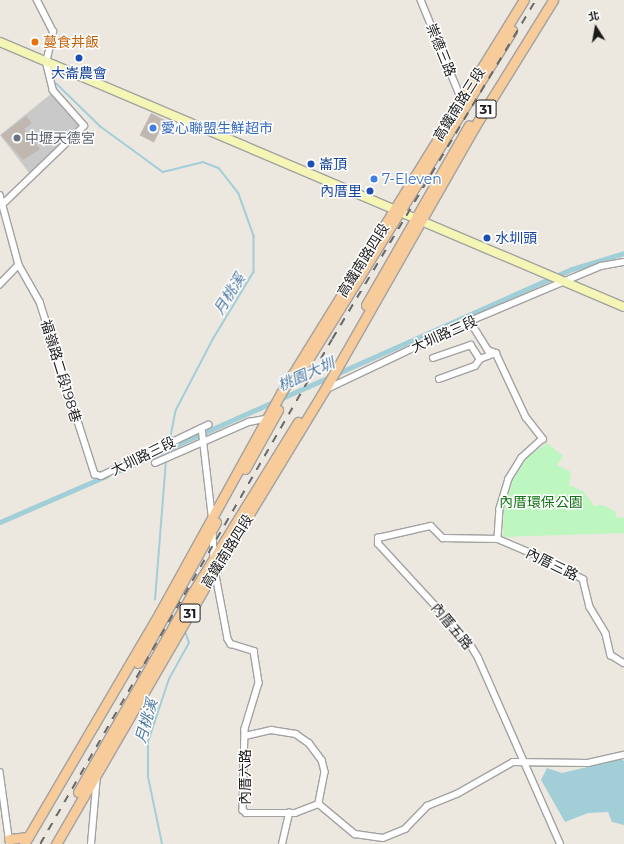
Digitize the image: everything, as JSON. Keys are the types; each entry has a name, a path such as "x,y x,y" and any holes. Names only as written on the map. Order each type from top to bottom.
{"main road":[{"path":"524,10 525,0"},
{"name":"高鐵南路三段","path":"398,210 462,100 525,0"},
{"name":"高鐵南路三段","path":"398,210 530,0"},
{"name":"高鐵南路三段","path":"418,219 546,0"},
{"name":"高鐵南路三段","path":"418,219 553,0"},
{"path":"0,42 46,63 102,84 624,307"},
{"name":"高鐵南路四段","path":"28,842 152,638 290,388 398,210"},
{"name":"高鐵南路四段","path":"28,842 158,614 271,410 398,210"},
{"name":"高鐵南路四段","path":"50,844 124,712 251,497 336,370 418,219"},
{"name":"高鐵南路四段","path":"56,844 147,685 324,388 327,374 418,219"},
{"path":"225,492 242,475"},
{"path":"243,525 251,497"},
{"path":"152,638 158,614"},
{"path":"124,712 147,685"},
{"path":"10,841 28,842"}],"street":[{"path":"4,203 83,130 83,121 53,91 46,63 53,32 37,0"},
{"name":"崇德三路","path":"421,0 462,100"},
{"name":"福嶺路二段198巷","path":"0,195 4,203 19,265 40,302 76,422 94,472 101,476"},
{"name":"大圳路三段","path":"324,388 561,280 601,266 624,262"},
{"path":"0,285 19,265"},
{"path":"470,322 488,350 496,353 526,417 543,439 522,458 509,479 500,509 498,539"},
{"path":"433,358 471,345 480,359"},
{"path":"440,379 475,366 480,359 496,353"},
{"name":"大圳路三段","path":"154,463 249,422 266,419"},
{"name":"大圳路三段","path":"101,476 204,427 205,440"},
{"path":"205,440 213,527 215,570"},
{"name":"內厝五路","path":"498,539 443,538 427,525 378,538 378,544 469,643 522,753 524,764 560,844"},
{"name":"內厝三路","path":"498,539 584,580 590,607 606,634 611,655 624,663"},
{"name":"內厝六路","path":"215,570 228,639 231,644 254,651 259,683 245,736 243,810 246,813 289,813 319,804"},
{"path":"245,736 271,730 296,734 309,743 322,760 325,772 319,804 355,834 383,838 405,829 427,806 457,794 513,762 524,764 540,761 588,763 624,755"},
{"path":"91,844 98,769"},
{"path":"0,772 10,841"},
{"path":"282,844 289,813"}],"shaded area":[{"name":"中壢天德宮","path":"52,93 81,123 80,127 30,174 0,135"}],"green space":[{"name":"內厝環保公園","path":"547,443 563,456 557,465 571,472 569,485 584,492 594,506 602,505 615,511 617,518 624,517 624,533 503,537 504,508 513,480 528,457"}],"water":[{"path":"621,759 624,761 624,825 612,822 608,812 588,813 565,822 541,780 547,768 562,773"}],"building":[{"name":"愛心聯盟生鮮超市","path":"151,113 165,120 154,143 140,135"},
{"name":"中壢天德宮","path":"26,116 32,123 24,129 40,149 23,160 1,135"}],"waterway":[{"name":"月桃溪","path":"56,83 100,126 163,172 203,162 219,168 239,194 254,236 254,272 214,338 176,411 170,441"},
{"name":"桃園大圳","path":"118,471 572,269 624,253"},
{"name":"月桃溪","path":"167,455 169,445"},
{"name":"月桃溪","path":"155,600 166,461"},
{"name":"桃園大圳","path":"0,522 106,476"},
{"name":"月桃溪","path":"162,844 148,777 148,742 169,679 189,643 185,632"}],"railway":[{"path":"40,844 332,339 536,0"}],"place":[{"name":"蔓食丼飯","path":"35,42"},
{"name":"大崙農會","path":"79,58"},
{"name":"愛心聯盟生鮮超市","path":"153,128"},
{"name":"中壢天德宮","path":"17,138"},
{"name":"崙頂","path":"311,164"},
{"name":"7-Eleven","path":"374,179"},
{"name":"內厝里","path":"370,191"},
{"name":"水圳頭","path":"487,238"}]}
